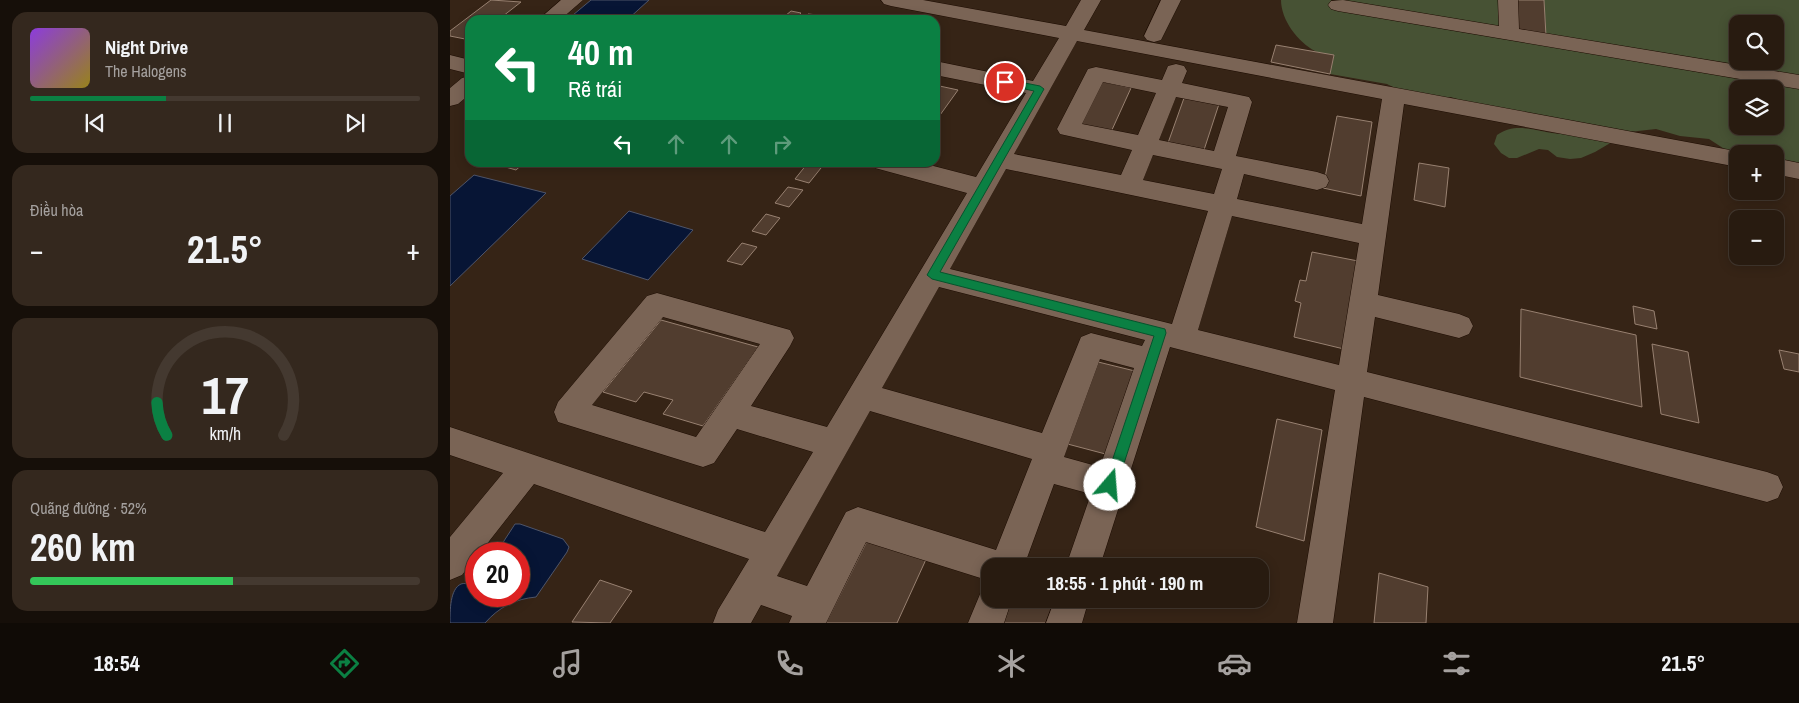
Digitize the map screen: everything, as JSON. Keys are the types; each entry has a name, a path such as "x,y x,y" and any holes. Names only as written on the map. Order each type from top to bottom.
{"lane":[{"path":"554,15 573,0"},
{"path":"890,0 1729,157"},
{"path":"731,623 1092,0"},
{"path":"1154,36 1171,0"},
{"path":"1508,0 1509,34"},
{"path":"1338,5 1799,82"},
{"path":"1129,185 1182,55"},
{"path":"450,62 465,66"},
{"path":"940,69 1040,89"},
{"path":"1086,558 1110,485 1222,204 1229,162 1241,102 1096,74 1068,129 1229,162 1318,181"},
{"path":"450,99 465,87"},
{"path":"1315,623 1394,95"},
{"path":"1000,158 1373,236"},
{"path":"902,167 982,188"},
{"path":"1784,168 1799,171"},
{"path":"932,275 1165,344 1351,382 1767,487"},
{"path":"1363,303 1459,326"},
{"path":"657,304 780,338 730,413 703,453 570,412 657,304"},
{"path":"1010,558 1091,346 1165,344"},
{"path":"862,396 1048,458 1110,485"},
{"path":"730,413 835,444"},
{"path":"450,441 773,551"},
{"path":"450,563 527,468"},
{"path":"753,585 811,615 858,524 981,562"},
{"path":"986,623 992,608"},
{"path":"1064,623 1069,608"}],"green space":[{"path":"1281,0 1499,0 1498,16 1500,22 1546,35 1544,0 1799,0 1799,166 1784,163 1784,145 1729,145 1729,151 1709,139 1680,136 1656,129 1629,132 1581,158 1557,157 1548,150 1539,149 1517,158 1509,158 1501,153 1494,144 1497,135 1505,131 1521,128 1564,134 1556,118 1465,102 1451,97 1439,99 1399,90 1387,84 1330,74 1334,55 1317,52 1309,47 1292,30 1284,15"}],"water":[{"path":"591,0 649,0 632,15 573,15"},
{"path":"474,175 546,193 450,286 450,196"},
{"path":"629,211 693,230 648,280 582,259"},
{"path":"515,524 520,524 563,539 569,547 536,597 530,598 530,542 503,542"},
{"path":"465,583 465,607 505,607 496,612 485,623 450,623 453,595 461,584"}],"building":[{"path":"491,0 521,2 504,15 471,15"},
{"path":"1513,0 1544,0 1546,36 1512,30"},
{"path":"791,11 801,13 799,15 786,15"},
{"path":"465,20 465,39 450,36 450,31"},
{"path":"1276,45 1334,55 1330,74 1271,62"},
{"path":"1100,81 1131,88 1111,132 1078,125"},
{"path":"940,86 958,90 940,115"},
{"path":"1184,98 1219,104 1204,150 1168,143"},
{"path":"1337,116 1372,122 1361,196 1323,188"},
{"path":"1419,163 1449,168 1445,207 1414,200"},
{"path":"506,167 519,167 516,170"},
{"path":"805,167 821,168 809,183 795,179"},
{"path":"788,187 803,190 789,207 775,203"},
{"path":"766,214 780,218 766,235 752,231"},
{"path":"742,243 757,247 742,265 727,261"},
{"path":"1312,252 1358,261 1344,349 1294,337 1301,303 1295,301 1300,280 1306,281"},
{"path":"1633,306 1654,311 1657,329 1635,324"},
{"path":"1521,309 1636,335 1642,407 1520,377"},
{"path":"661,320 758,347 703,426 663,414 673,400 644,392 636,402 603,392"},
{"path":"1652,344 1688,352 1699,423 1661,414"},
{"path":"1779,350 1799,354 1799,372 1784,369"},
{"path":"1090,360 1139,372 1113,456 1060,442"},
{"path":"1277,419 1322,430 1304,541 1256,527"},
{"path":"869,537 928,555 897,623 826,623"},
{"path":"1379,573 1428,587 1426,623 1374,623"},
{"path":"600,580 632,591 610,623 572,622"},
{"path":"999,608 1062,608 1058,623 993,623"}],"route":[{"path":"1005,82 1040,89 932,275 1160,333 1110,485"}]}
